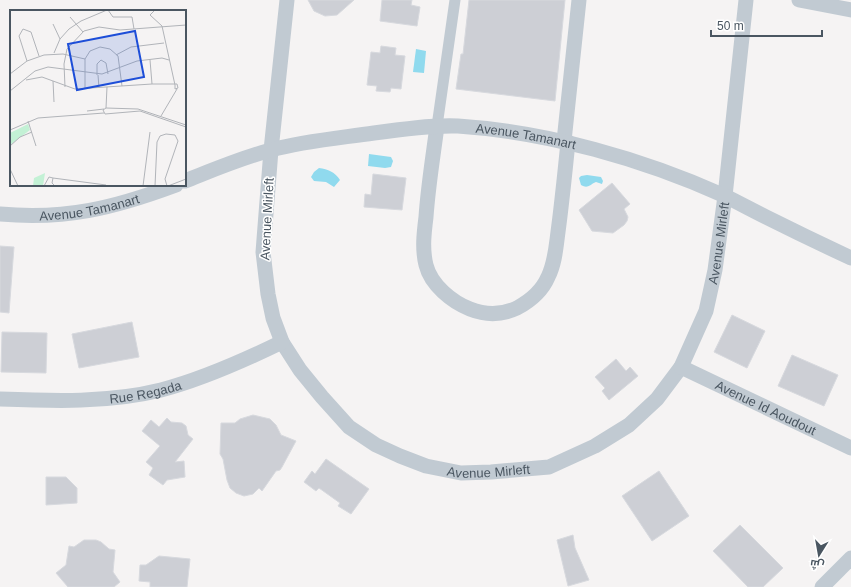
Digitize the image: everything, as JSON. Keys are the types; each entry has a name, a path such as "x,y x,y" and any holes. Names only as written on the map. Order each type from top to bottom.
{"street":[{"name":"Avenue Mirleft","path":"287,0 271,150 263,252 268,294 273,318 282,342 300,370 349,427 376,445 400,456 426,466 461,473 491,472 549,466 595,446 629,425 657,399 681,367 706,311 715,270 725,196 746,0"},
{"path":"455,0 428,194 423,247 426,268 436,283 452,300 461,306 482,313 503,313 526,303 541,289 548,277 553,263 556,245 579,0"},
{"path":"799,0 851,10"},
{"name":"Avenue Tamanart","path":"186,182 228,164 271,150 312,142 437,126 457,126 505,131 566,141 632,161 725,196 851,258"},
{"name":"Avenue Tamanart","path":"0,214 46,216 81,213 137,199 173,186"},
{"name":"Rue Regada","path":"0,399 41,401 85,399 124,396 160,390 199,379 244,361 282,342"},
{"name":"Avenue Id Aoudout","path":"681,367 851,448"},
{"path":"822,587 851,558"}],"water":[{"path":"416,49 426,51 424,73 413,72"},
{"path":"369,154 391,157 393,161 391,167 385,168 368,166"},
{"path":"319,168 331,171 338,177 340,180 334,187 326,182 314,181 311,177"},
{"path":"587,175 601,177 603,181 602,184 596,182 587,187 581,185 579,178"}],"building":[{"path":"308,0 354,0 337,15 325,16 314,11"},
{"path":"382,0 412,0 411,5 420,7 417,26 380,21"},
{"path":"469,0 565,0 555,101 456,89 461,54 463,54"},
{"path":"381,46 396,48 395,55 405,56 401,89 391,88 390,92 376,91 377,86 367,85 371,52 380,53"},
{"path":"373,174 406,178 402,210 364,207 365,194 371,195"},
{"path":"612,183 630,204 624,209 628,217 627,221 613,233 592,231 579,210"},
{"path":"0,246 14,247 9,313 0,312"},
{"path":"732,315 765,331 747,368 714,352"},
{"path":"132,322 139,357 79,368 72,334"},
{"path":"2,332 47,333 46,373 1,372"},
{"path":"792,355 838,375 824,406 778,386"},
{"path":"616,359 626,371 630,367 638,376 609,400 602,391 605,388 595,377"},
{"path":"253,415 270,419 276,425 281,435 296,441 280,470 276,471 262,491 259,488 253,494 244,496 236,493 230,488 227,480 223,459 220,454 221,423 235,423 240,419"},
{"path":"167,418 171,422 182,423 186,426 188,435 193,439 175,462 184,461 185,477 167,480 163,485 149,475 153,468 146,462 160,446 142,431 151,420 159,427"},
{"path":"326,459 369,489 351,514 338,506 340,503 319,488 316,491 304,482 312,471 315,474"},
{"path":"659,471 689,516 652,541 622,496"},
{"path":"46,477 66,477 77,488 77,503 46,505"},
{"path":"740,525 783,568 763,587 748,587 713,551"},
{"path":"573,535 575,548 589,580 568,586 557,540"},
{"path":"84,540 96,540 101,542 109,549 115,550 113,572 120,582 114,587 68,587 56,573 66,565 69,546 74,547"},
{"path":"159,556 190,559 187,587 150,587 150,582 139,581 140,565 146,565"}]}
